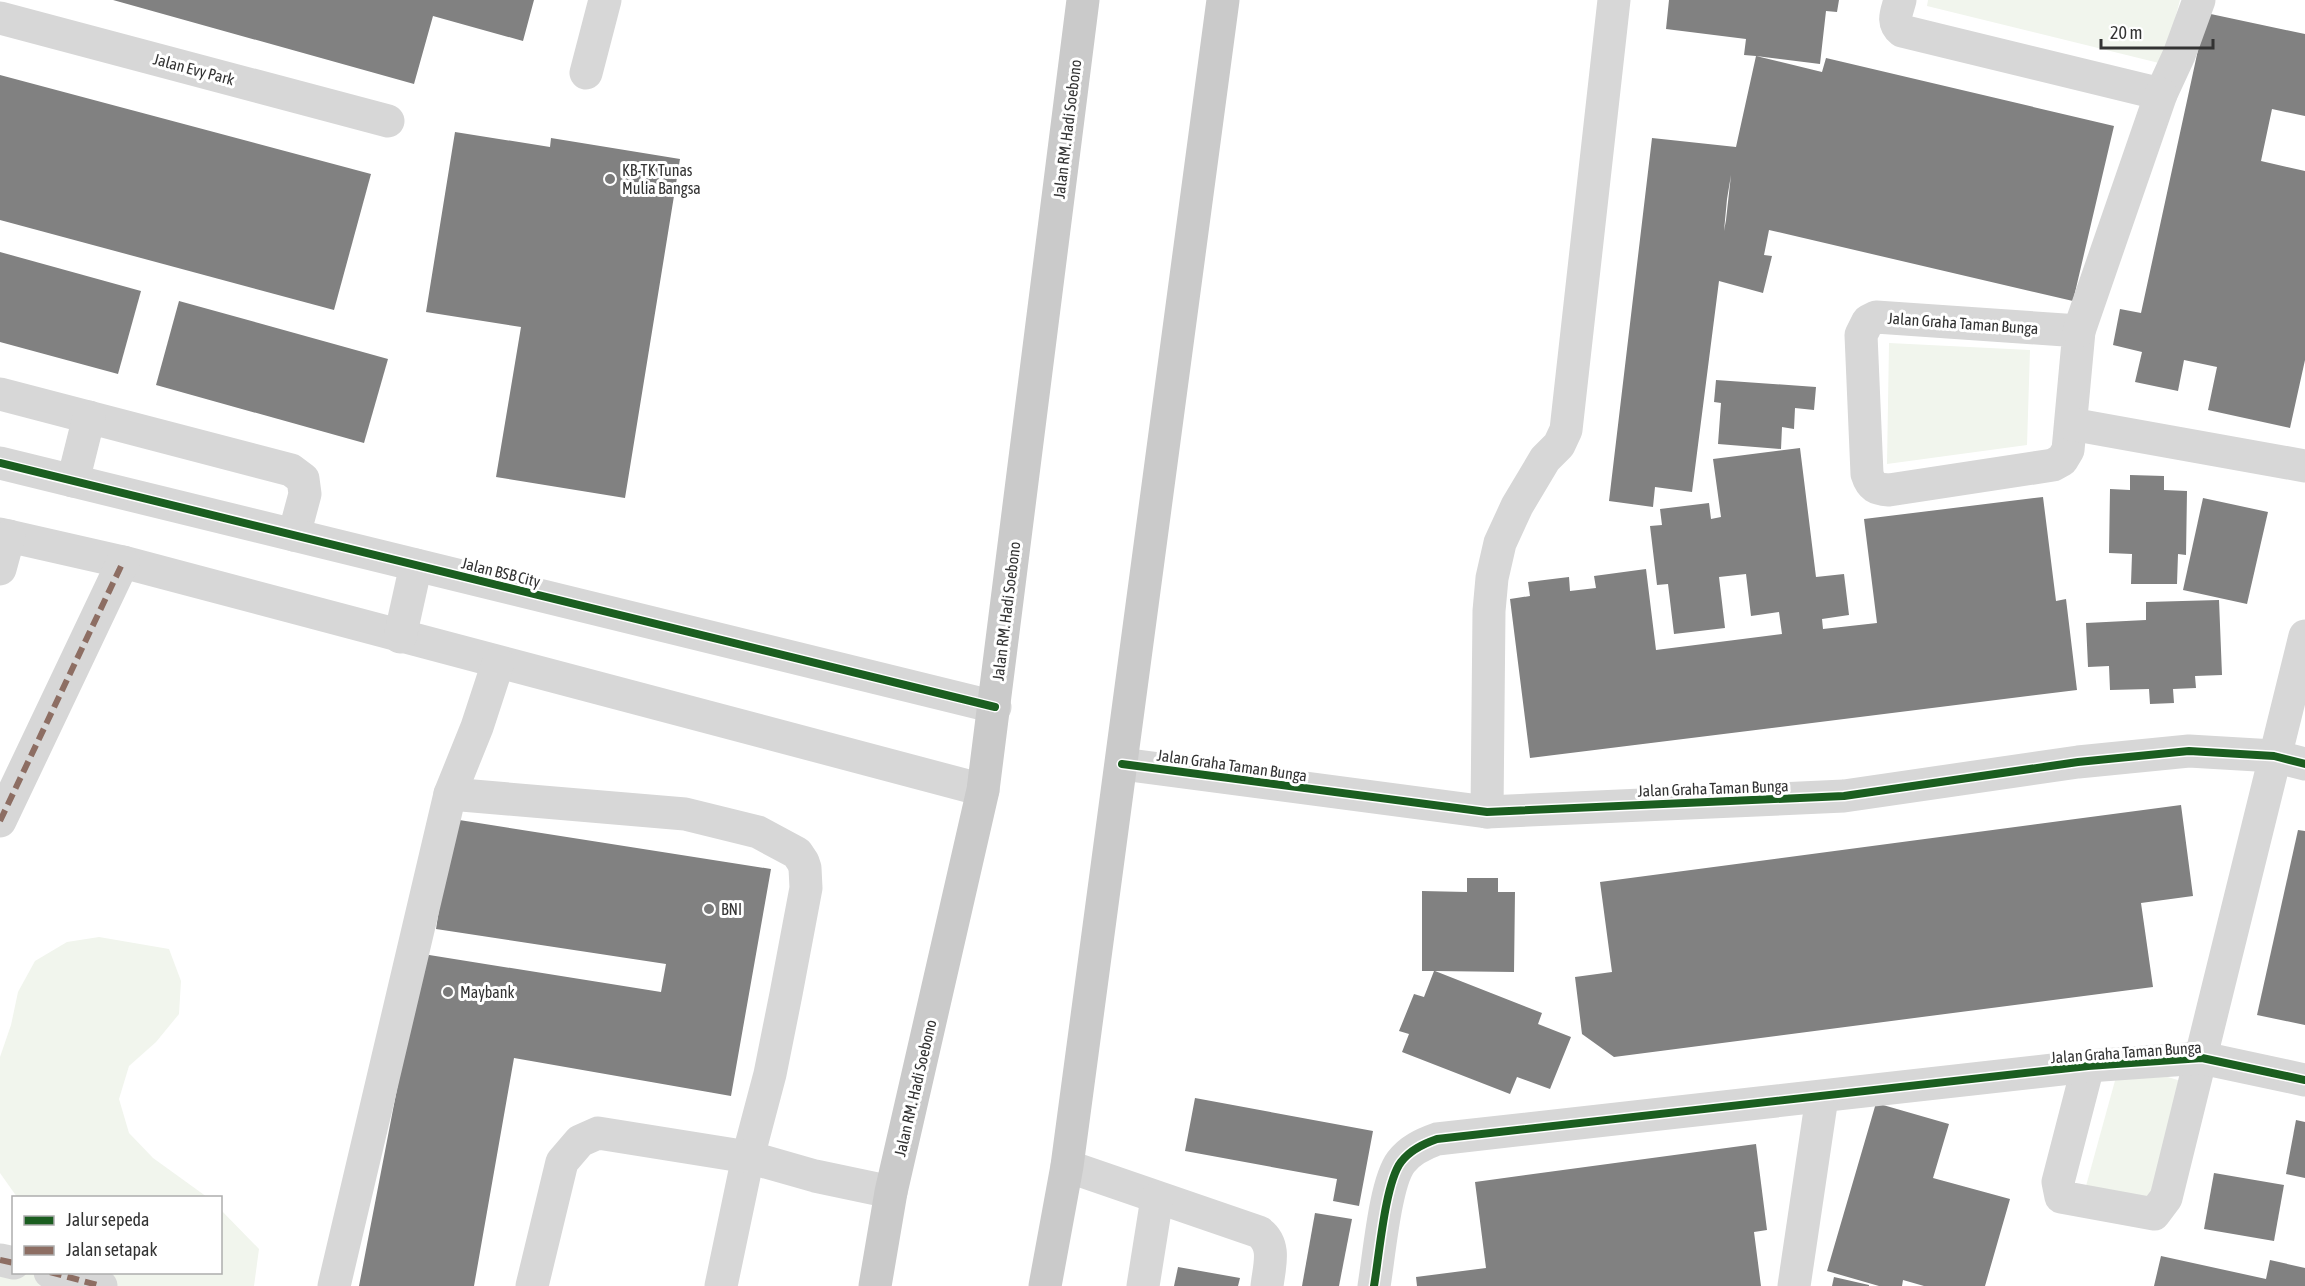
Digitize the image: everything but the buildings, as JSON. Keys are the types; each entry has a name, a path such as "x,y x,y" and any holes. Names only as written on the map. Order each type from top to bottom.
{"main road":[{"name":"Jalan RM. Hadi Soebono","path":"875,1286 891,1192 983,790 1083,0"},
{"path":"1045,1286 1066,1166 1111,823 1122,764 1223,0"}],"street":[{"path":"586,73 605,0"},
{"path":"1487,812 1489,611 1492,578 1500,543 1517,506 1545,459 1559,445 1566,430 1614,0"},
{"path":"1900,0 1895,19 1902,31 2161,94"},
{"path":"2079,331 2161,94 2179,55 2199,0"},
{"name":"Jalan Evy Park","path":"0,18 388,121"},
{"name":"Jalan Graha Taman Bunga","path":"1876,316 2079,331 2071,423 2067,450 2062,460 2052,465 1889,490 1876,489 1869,482 1867,474 1861,335 1868,321 1876,316"},
{"path":"0,394 291,470 303,479 305,494 294,535"},
{"path":"73,481 89,417"},
{"path":"2071,423 2305,465"},
{"name":"Jalan BSB City","path":"0,463 995,707"},
{"path":"0,569 4,535 123,562 983,790"},
{"path":"0,821 123,562"},
{"path":"400,637 416,565"},
{"name":"Jalan Graha Taman Bunga","path":"2088,1066 2058,1182 2058,1191 2061,1197 2154,1214 2166,1198 2202,1058 2290,760 2305,636"},
{"path":"334,1286 450,794 477,727 498,663"},
{"name":"Jalan Graha Taman Bunga","path":"1122,764 1487,812 1844,796 2078,762 2189,751 2290,760"},
{"path":"450,794 685,814 758,832 797,853 805,868 806,888 770,1074 748,1157 722,1286"},
{"name":"Jalan Graha Taman Bunga","path":"1374,1286 1391,1183 1401,1162 1417,1147 1437,1139 2088,1066 2202,1058 2305,1080"},
{"path":"1794,1286 1822,1097"},
{"path":"532,1286 562,1162 580,1141 598,1132 748,1157 815,1176 891,1192"},
{"path":"1066,1166 1259,1232 1266,1237 1272,1250 1267,1286"},
{"path":"1143,1286 1157,1198"},
{"path":"57,1274 101,1286"}],"shaded area":[{"path":"1928,0 2180,0 2163,64 1927,6"},
{"path":"1889,343 2030,350 2027,445 1887,464"},
{"path":"99,937 169,949 181,981 179,1014 156,1042 129,1066 119,1099 129,1133 153,1158 206,1196 16,1196 0,1173 0,1057 11,1025 18,992 35,961 67,942"},
{"path":"2151,1072 2191,1084 2157,1204 2086,1186 2116,1077"},
{"path":"222,1211 259,1249 254,1286 0,1286 0,1276 12,1273 222,1274"}],"marked path":[{"path":"0,821 123,562"},
{"path":"0,1260 12,1263"},
{"path":"57,1274 101,1286"}],"cycle path":[{"path":"0,463 995,707"},
{"path":"1122,764 1487,812 1844,796 2078,762 2189,751 2274,756 2305,764"},
{"path":"1374,1286 1387,1203 1395,1172 1408,1154 1437,1139 2088,1066 2202,1058 2305,1080"}],"place":[{"name":"KB-TK Tunas Mulia Bangsa","path":"610,179"},
{"name":"BNI","path":"709,909"},
{"name":"Maybank","path":"448,992"}]}
